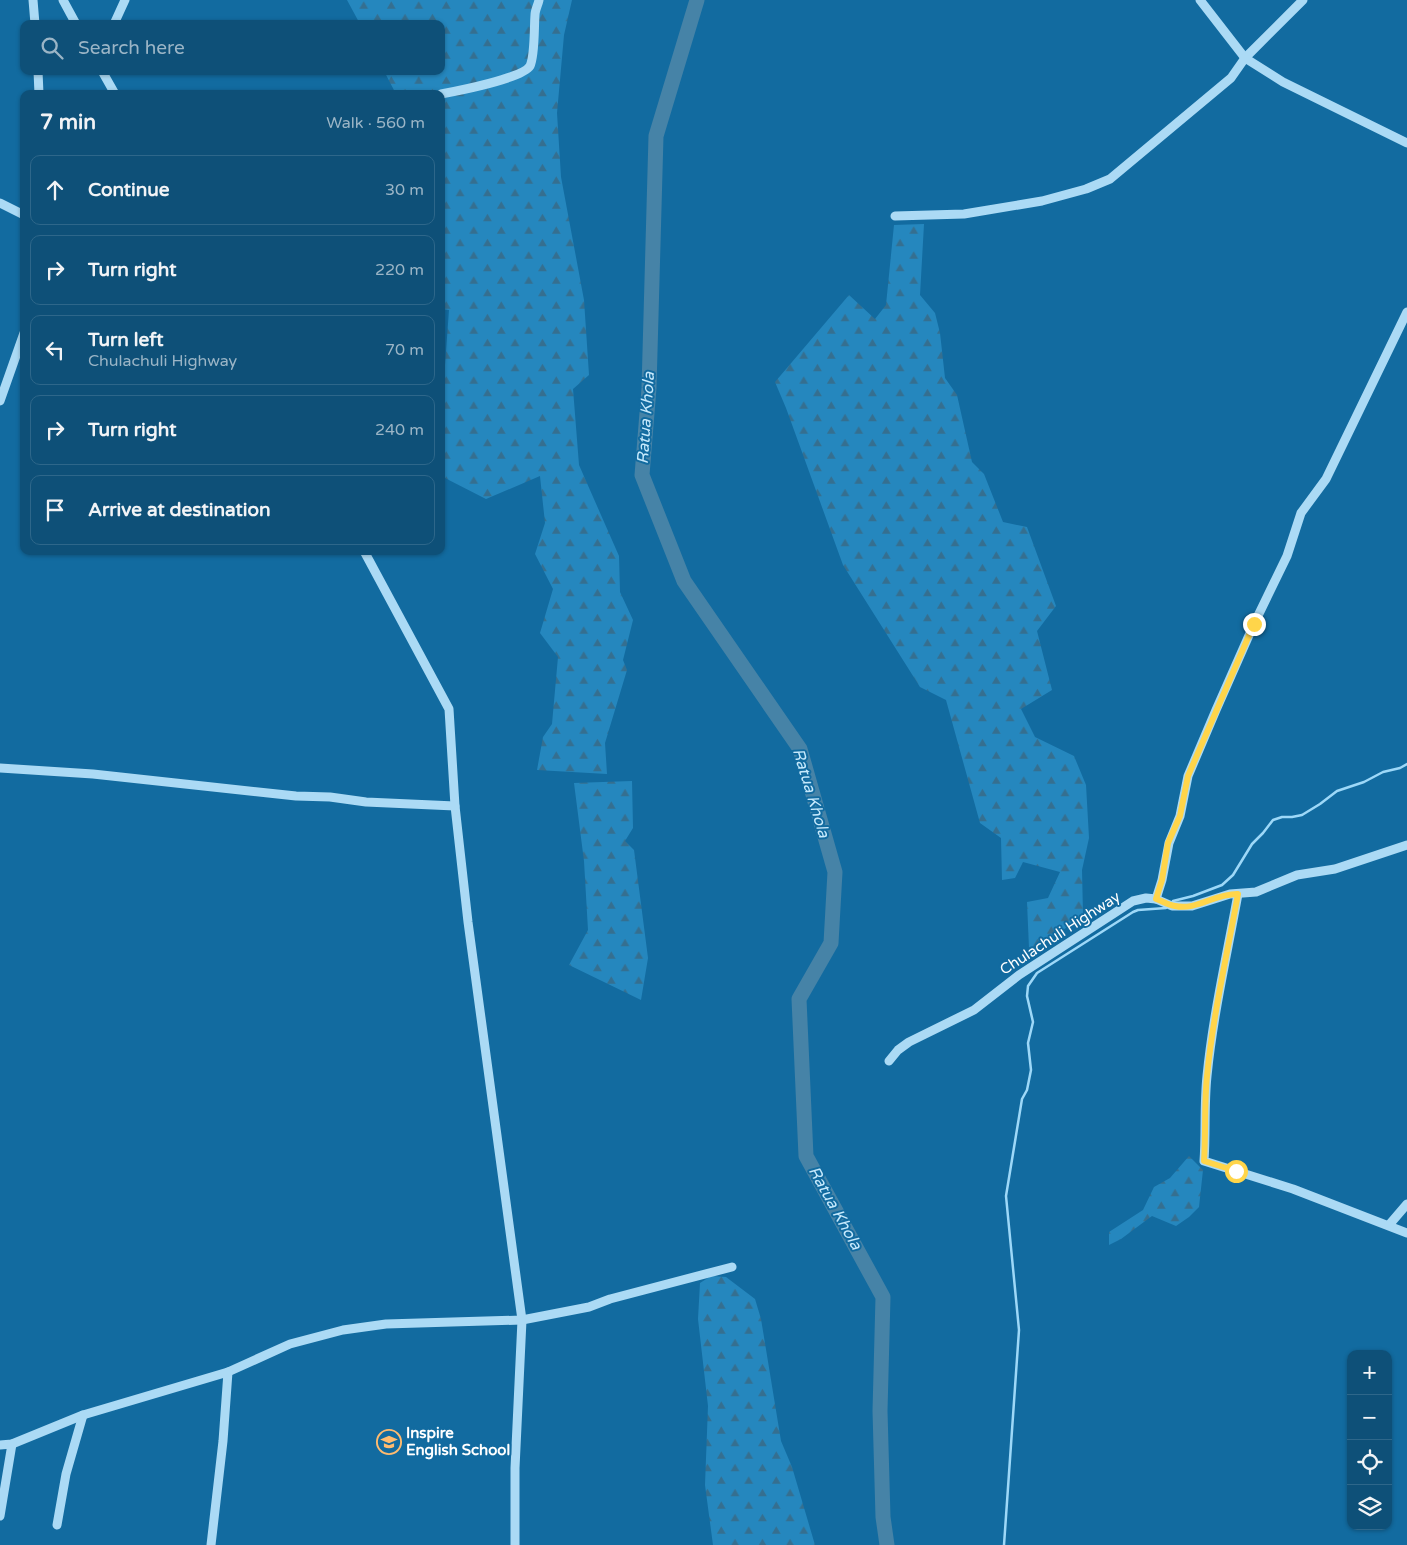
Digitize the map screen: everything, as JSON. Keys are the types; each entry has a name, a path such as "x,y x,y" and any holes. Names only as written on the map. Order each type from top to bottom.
{"street":[{"path":"34,0 35,20"},
{"path":"63,0 74,20"},
{"path":"116,20 125,0"},
{"path":"445,93 524,72 530,66 532,58 535,12 539,0"},
{"path":"1200,0 1245,58 1283,82 1407,144"},
{"path":"895,216 964,214 1042,201 1086,189 1110,179 1231,78 1245,58 1303,0"},
{"path":"38,75 39,90"},
{"path":"104,75 113,90"},
{"path":"0,203 20,213"},
{"path":"1156,899 1162,880 1168,843 1180,816 1188,776 1216,710 1287,556 1301,513 1326,479 1407,312"},
{"path":"0,401 20,344"},
{"path":"366,555 449,709 455,806 473,965 522,1320 515,1458 515,1545"},
{"path":"0,768 93,774 366,802 455,806"},
{"name":"Chulachuli Highway","path":"889,1061 898,1050 910,1042 974,1010 1019,975 1133,901 1146,898 1156,899 1172,906 1192,906 1230,894 1256,892 1297,875 1335,870 1407,845"},
{"path":"1238,894 1214,1019 1205,1106 1206,1135 1204,1161 1294,1189 1407,1233"},
{"path":"1389,1225 1407,1204"},
{"path":"0,1445 12,1444 83,1415 228,1372 290,1344 343,1330 386,1324 522,1320 589,1307 610,1299 732,1267"},
{"path":"211,1545 223,1441 228,1372"},
{"path":"57,1525 66,1474 83,1415"},
{"path":"0,1516 12,1444"}],"green space":[{"path":"347,0 572,0 564,35 557,113 561,177 584,300 589,375 573,389 579,465 619,556 620,592 633,620 623,660 627,670 605,743 607,774 537,770 543,737 552,724 558,657 540,633 553,589 535,554 545,523 540,476 486,499 445,478 445,365 449,310 445,310 445,90 394,90 386,75 445,75 445,20 358,20"},
{"path":"924,224 920,295 935,313 940,333 945,378 957,395 972,462 984,474 1003,522 1027,527 1056,606 1037,631 1052,690 1021,709 1035,737 1074,756 1086,785 1089,838 1082,870 1083,915 1047,942 1029,948 1027,902 1048,898 1060,872 1023,862 1015,878 1002,880 1001,838 980,823 946,700 920,687 843,565 775,382 849,295 875,319 886,305 894,225"},
{"path":"632,781 633,828 625,841 634,850 648,958 641,1000 569,965 588,930 584,861 574,783"},
{"path":"1189,1156 1203,1170 1199,1207 1176,1226 1152,1216 1121,1239 1109,1245 1109,1232 1143,1210 1154,1187 1170,1178"},
{"path":"711,1276 726,1277 755,1299 761,1319 781,1441 792,1467 815,1545 713,1545 705,1485 708,1406 698,1319 700,1283"}],"waterway":[{"name":"Ratua Khola","path":"697,0 656,136 649,388 642,475 684,581 800,749 835,872 831,943 799,999 806,1156 883,1297 880,1411 883,1517 887,1545"},
{"path":"1173,901 1222,885 1233,875 1252,844 1273,820 1302,815 1337,791 1407,764"},
{"path":"1004,1545 1019,1330 1006,1196 1022,1099 1027,1090 1031,1070 1028,1043 1033,1022 1027,996 1028,986 1037,973 1133,912 1166,908"}],"place":[{"name":"Inspire English School","path":"389,1442"}],"route":[{"path":"1236,1171 1204,1161 1207,1076 1214,1019 1238,894 1230,894 1192,906 1180,907 1172,906 1156,899 1162,880 1168,843 1180,816 1188,776 1254,624"}]}
